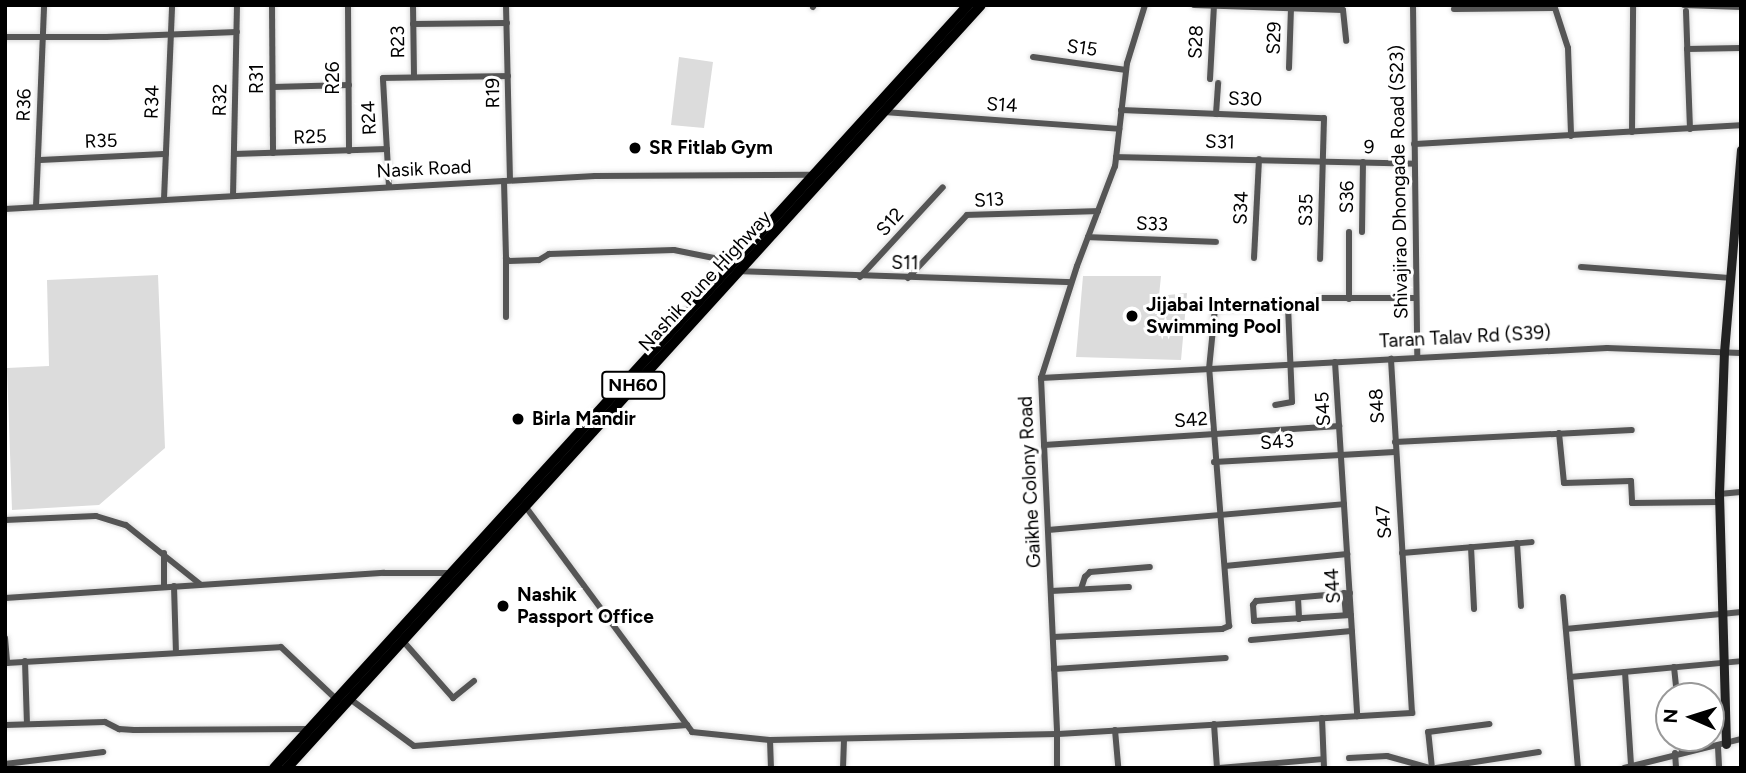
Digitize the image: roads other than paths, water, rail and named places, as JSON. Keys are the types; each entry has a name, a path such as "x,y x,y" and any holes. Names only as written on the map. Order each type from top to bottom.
{"highway":[{"name":"Nashik Pune Highway","path":"287,768 403,641 455,574 525,506 737,267 813,175 968,5"},
{"name":"Nashik Pune Highway","path":"274,768 981,5"}],"street":[{"name":"R36","path":"36,207 44,5"},
{"name":"R34","path":"164,200 172,5"},
{"name":"R32","path":"233,196 237,5"},
{"name":"R31","path":"272,5 273,153"},
{"name":"R26","path":"348,5 349,151"},
{"name":"R23","path":"413,5 414,77"},
{"name":"R19","path":"506,5 506,317"},
{"name":"Gaikhe Colony Road","path":"1057,768 1041,378 1071,282 1116,157 1126,70 1145,5"},
{"path":"1194,5 1345,10 1346,41"},
{"name":"Shivajirao Dhongade Road (S23)","path":"1413,5 1417,358"},
{"path":"1632,132 1633,5"},
{"name":"S28","path":"1210,79 1214,6"},
{"path":"1454,9 1553,7 1561,21 1568,48 1571,136"},
{"path":"1690,129 1685,8 1741,7"},
{"name":"S29","path":"1289,68 1290,8"},
{"path":"413,24 507,23"},
{"path":"5,37 237,32"},
{"path":"1687,49 1741,48"},
{"name":"S15","path":"1033,57 1126,70"},
{"path":"414,77 508,76"},
{"name":"R24","path":"389,187 383,78 414,77"},
{"path":"1216,114 1218,83"},
{"path":"273,87 349,85"},
{"name":"S30","path":"1121,110 1324,118 1323,161"},
{"name":"S14","path":"883,112 1119,129"},
{"path":"1413,144 1741,125"},
{"name":"R25","path":"234,154 387,149"},
{"path":"1724,682 1719,498 1724,352 1734,272 1741,150"},
{"name":"R35","path":"38,160 166,154"},
{"name":"S31","path":"1116,157 1323,161"},
{"name":"S34","path":"1254,258 1259,159"},
{"name":"9","path":"1323,161 1414,164"},
{"name":"S35","path":"1320,259 1323,161"},
{"name":"S36","path":"1362,232 1363,162"},
{"name":"Nasik Road","path":"5,209 595,176 813,175"},
{"name":"S12","path":"860,277 943,187"},
{"name":"S13","path":"908,278 967,215 1098,211"},
{"path":"1349,232 1349,299"},
{"name":"S33","path":"1088,237 1216,242"},
{"name":"S11","path":"506,258 535,261 549,254 674,250 737,267 860,277 1071,282"},
{"path":"1581,267 1734,272"},
{"path":"1319,298 1416,298"},
{"path":"1053,637 1226,628 1230,616 1214,462 1209,369 1213,312 1217,308 1288,306 1292,402 1275,405"},
{"name":"Taran Talav Rd (S39)","path":"1041,378 1607,348 1741,353"},
{"name":"S48","path":"1391,359 1395,452"},
{"name":"S45","path":"1335,362 1341,454"},
{"name":"S42","path":"1044,445 1339,426"},
{"path":"1395,442 1632,430"},
{"path":"1559,433 1564,483 1631,481 1632,503 1719,498 1741,492"},
{"name":"S43","path":"1214,462 1395,452"},
{"name":"S47","path":"1357,716 1412,713 1395,452"},
{"name":"S44","path":"1341,454 1348,615 1352,631 1357,716"},
{"path":"1048,530 1344,504"},
{"path":"525,506 692,732 770,740 1057,734 1357,716"},
{"path":"5,520 96,516 126,525 200,584"},
{"path":"1402,553 1532,542"},
{"path":"1517,543 1521,606"},
{"path":"1471,547 1474,608"},
{"path":"164,553 164,587"},
{"path":"1225,566 1347,554"},
{"path":"1081,589 1086,574 1090,572 1150,567"},
{"path":"5,598 200,584 455,574"},
{"path":"174,586 176,652"},
{"path":"1051,591 1129,587"},
{"path":"1347,593 1255,602 1254,621 1348,615"},
{"path":"1563,597 1578,768"},
{"path":"1298,598 1300,619"},
{"path":"1566,629 1741,612"},
{"path":"1251,640 1352,631"},
{"path":"5,638 6,663 281,647 336,699"},
{"path":"403,641 453,698 474,681"},
{"path":"1054,669 1226,659"},
{"path":"25,661 27,724"},
{"path":"1570,677 1741,661"},
{"path":"1674,667 1676,682"},
{"path":"1625,672 1628,767 1679,752 1676,768"},
{"path":"350,699 414,746 687,725"},
{"path":"1322,718 1324,768"},
{"path":"5,725 105,722 119,729 134,730 309,729"},
{"path":"1214,724 1218,768 1281,765 1323,759"},
{"path":"1432,768 1428,732 1489,724"},
{"path":"1115,730 1118,768"},
{"path":"843,768 844,739"},
{"path":"770,740 771,768"},
{"path":"5,764 103,752"},
{"path":"1349,758 1387,756 1432,768 1539,752"}],"place":[{"name":"SR Fitlab Gym","path":"635,148"},
{"name":"Jijabai International Swimming Pool","path":"1132,316"},
{"name":"Birla Mandir","path":"518,419"},
{"name":"Nashik Passport Office","path":"503,606"}]}
